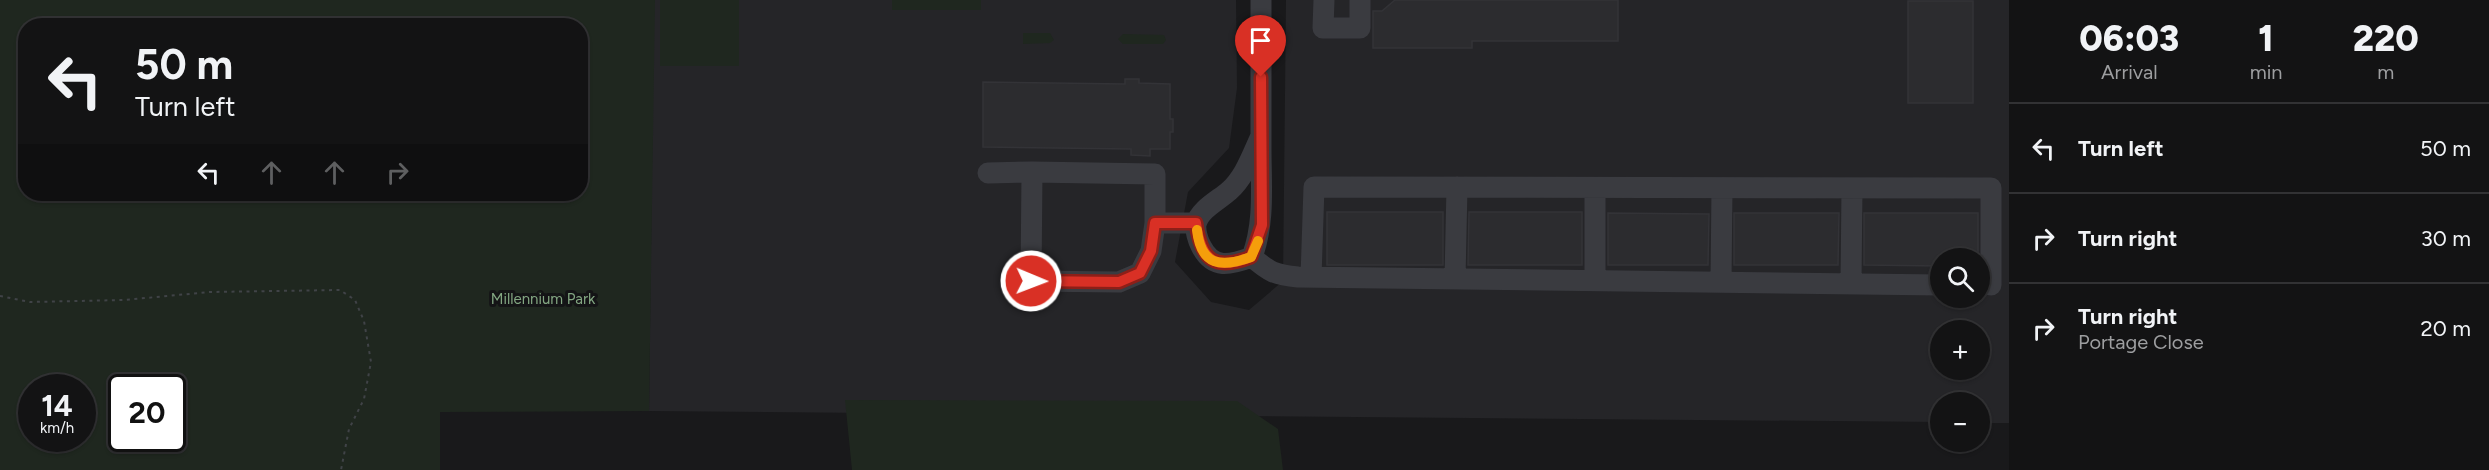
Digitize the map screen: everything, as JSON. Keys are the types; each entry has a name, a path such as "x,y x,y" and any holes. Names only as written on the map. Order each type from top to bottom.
{"street":[{"path":"1261,0 1262,225 1251,257 1235,264 1221,264 1207,258 1198,241 1196,223 1204,211 1241,180 1261,136"},
{"path":"1323,0 1323,28 1360,28 1360,0"},
{"path":"988,173 1032,172 1155,174 1155,223 1151,251 1140,273 1119,282 1031,281 1032,172"},
{"path":"1311,277 1314,187 1990,188 1993,285"},
{"path":"1455,279 1457,187"},
{"path":"1595,188 1595,280"},
{"path":"1721,282 1722,188"},
{"path":"1851,284 1852,188"},
{"path":"1155,223 1196,223"},
{"path":"1251,257 1276,275 1311,277 1930,285"}],"path":[{"path":"0,296 30,302 123,300 210,292 340,290 355,300 364,321 371,362 364,399 349,429 341,470"}],"shaded area":[{"path":"654,0 1236,0 1237,88 1229,148 1188,192 1175,262 1211,302 1249,310 1283,281 1286,0 2009,0 2009,423 1990,423 1990,392 1930,392 1930,422 649,411"}],"green space":[{"name":"Millennium Park","path":"0,0 655,0 649,411 440,412 440,470 0,470"},
{"path":"660,0 739,0 739,66 660,66"},
{"path":"892,0 981,0 981,10 892,10"},
{"path":"1023,33 1050,33 1054,40 1050,43 1023,44"},
{"path":"1123,34 1164,35 1166,40 1163,44 1123,44 1118,39"},
{"path":"845,400 1237,401 1278,429 1283,470 852,470"}],"building":[{"path":"1395,0 1618,0 1618,41 1472,41 1472,48 1373,48 1373,11 1382,11"},
{"path":"1908,1 1973,1 1973,103 1908,103"},
{"path":"1125,79 1139,79 1139,83 1170,84 1170,119 1173,119 1173,132 1170,132 1170,149 1150,149 1150,156 1131,155 1131,149 983,147 983,82 1125,84"},
{"path":"1327,212 1443,212 1443,265 1327,265"},
{"path":"1469,212 1582,212 1582,265 1468,265"},
{"path":"1608,213 1709,214 1708,265 1608,265"},
{"path":"1734,213 1839,213 1838,265 1734,265"},
{"path":"1864,213 1978,213 1978,248 1930,248 1930,266 1864,265"}],"slow traffic":[{"path":"1197,230 1198,241 1207,258 1221,264 1235,264 1251,257 1258,241"}],"route":[{"path":"1031,281 1119,282 1140,273 1151,251 1155,223 1196,223 1198,241 1207,258 1221,264 1235,264 1251,257 1262,225 1261,77"}]}
